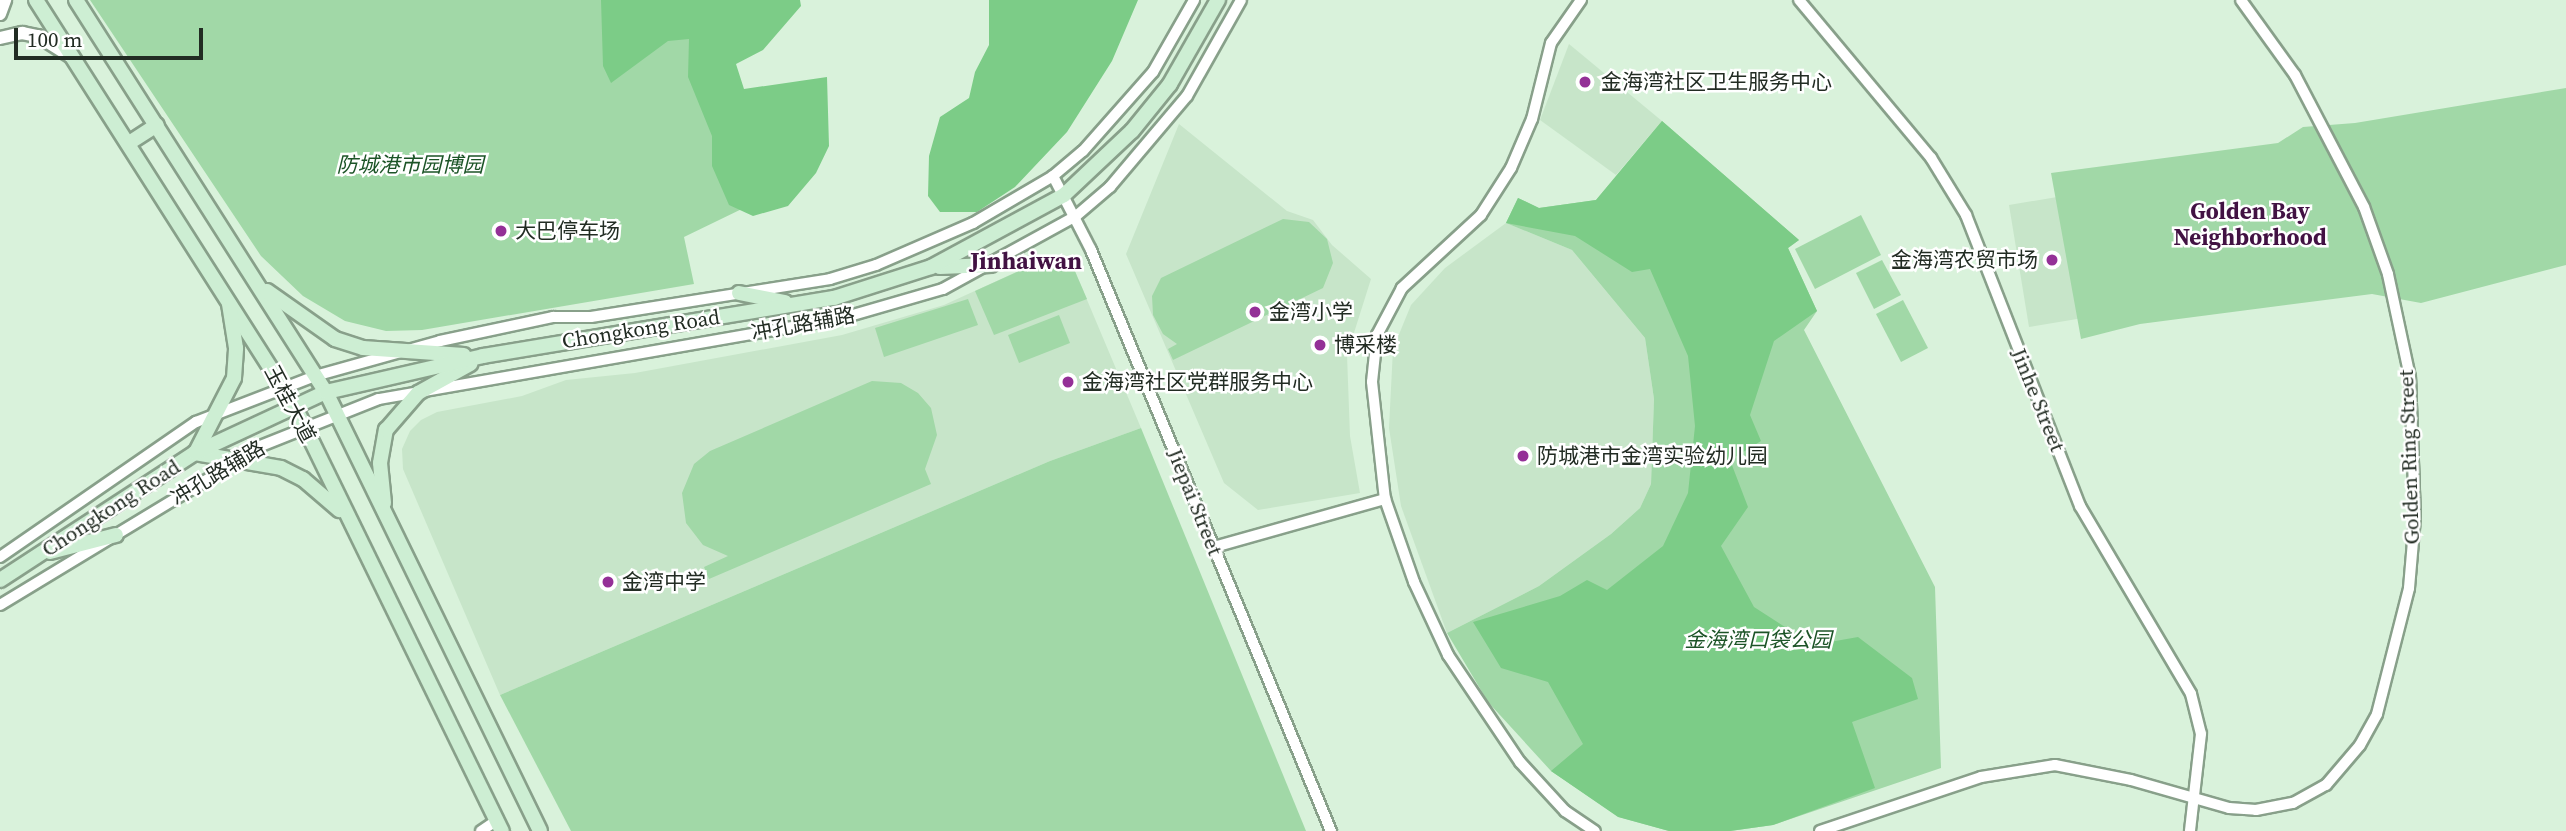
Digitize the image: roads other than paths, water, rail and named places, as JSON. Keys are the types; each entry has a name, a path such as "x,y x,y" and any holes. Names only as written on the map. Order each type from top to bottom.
{"main road":[{"name":"玉桂大道","path":"36,0 294,405 345,515 499,826"},
{"name":"玉桂大道","path":"76,0 326,393 540,831"},
{"name":"Chongkong Road","path":"0,580 195,453 294,405 326,393 483,356 796,304 885,285 931,267 1064,195 1132,131 1170,84 1218,0"},
{"path":"129,143 157,125"},
{"path":"931,267 991,265"},
{"path":"256,281 298,317 335,339 401,352 483,356"},
{"path":"739,293 796,304"},
{"path":"227,296 236,348 234,378 218,415 195,453 281,468 303,479 345,515"},
{"path":"386,516 380,463 386,430 418,393 483,356"},
{"path":"38,555 116,535"}],"street":[{"path":"0,14 5,0"},
{"name":"冲孔路辅路","path":"0,557 196,422 315,376 401,352 553,317 591,317 830,279 876,265 973,223 1052,176 1083,151 1153,72 1194,0"},
{"name":"冲孔路辅路","path":"0,605 234,460 303,426 379,399 598,358 839,319 943,289 1076,216 1110,187 1188,96 1241,0"},
{"path":"1581,0 1551,43 1532,119 1511,168 1480,215 1402,288 1377,335 1371,382 1385,499 1413,582 1448,655 1520,762 1565,811 1595,831"},
{"name":"Jinhe Street","path":"1800,0 1931,158 1966,215 2080,506 2191,694 2201,734 2196,798 2190,831"},
{"name":"Golden Ring Street","path":"1819,831 1981,777 2055,765 2256,810 2293,803 2326,785 2360,745 2377,714 2394,657 2409,588 2415,518 2410,377 2388,274 2364,207 2330,136 2295,75 2241,0"},
{"path":"0,38 22,33 38,36 73,57"},
{"name":"Jiepai Street","path":"1052,176 1076,216 1331,831"},
{"path":"1214,547 1385,499"},
{"path":"481,831 499,826"}],"place":[{"name":"金海湾社区卫生服务中心","path":"1585,82"},
{"name":"大巴停车场","path":"501,231"},
{"name":"金海湾农贸市场","path":"2052,260"},
{"name":"金湾小学","path":"1255,312"},
{"name":"博采楼","path":"1320,345"},
{"name":"金海湾社区党群服务中心","path":"1068,382"},
{"name":"防城港市金湾实验幼儿园","path":"1523,456"},
{"name":"金湾中学","path":"608,582"}],"district":[{"name":"Golden Bay Neighborhood","path":"2250,224"},
{"name":"Jinhaiwan","path":"1026,261"}],"park label":[{"name":"防城港市园博园","path":"410,165"},
{"name":"金海湾口袋公园","path":"1758,640"}]}
